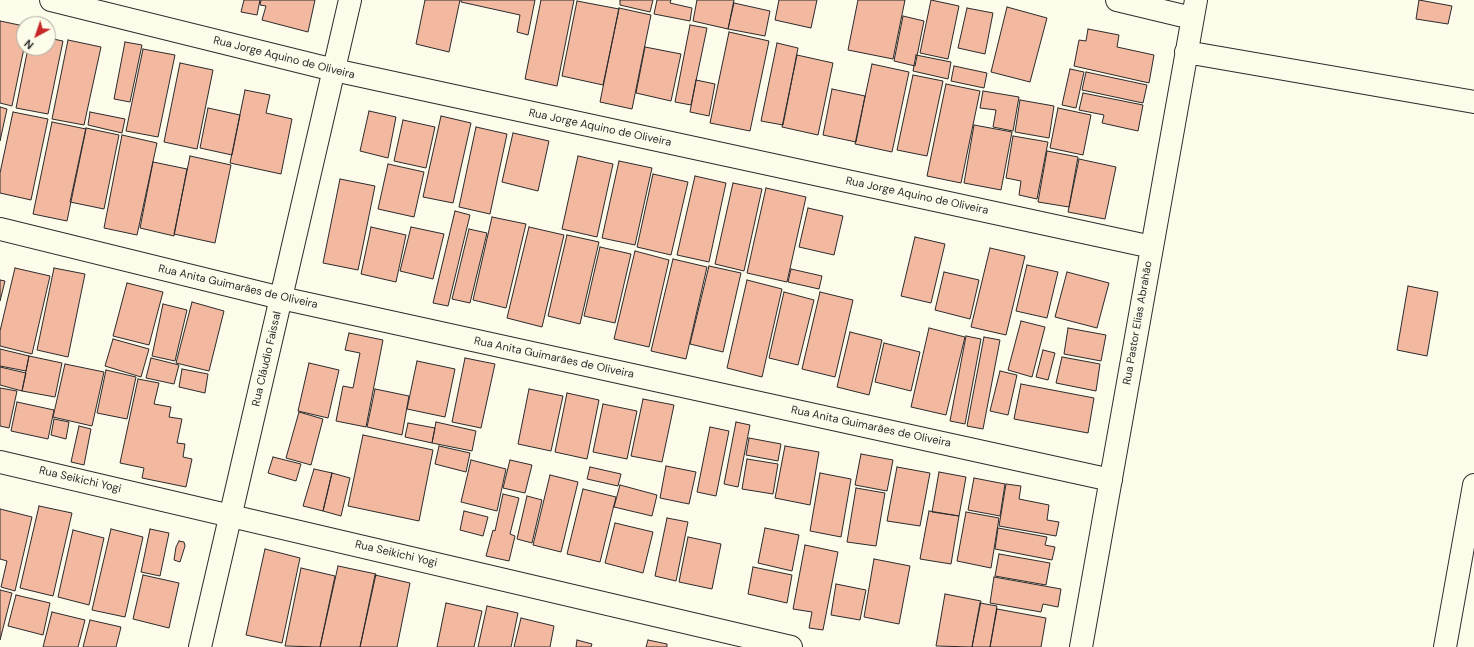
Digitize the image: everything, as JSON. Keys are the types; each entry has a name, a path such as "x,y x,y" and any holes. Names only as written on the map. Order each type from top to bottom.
{"street":[{"name":"Rua Jorge Aquino de Oliveira","path":"51,0 334,70 1152,247"},
{"name":"Rua Cláudio Faissal","path":"200,647 350,0"},
{"path":"1117,0 1194,9"},
{"name":"Rua Pastor Elias Abrahão","path":"1081,647 1194,9"},
{"path":"1186,52 1474,102"},
{"name":"Rua Anita Guimarães de Oliveira","path":"0,229 281,298 1110,480"},
{"name":"Rua Seikichi Yogi","path":"0,462 791,647"},
{"path":"1445,647 1474,485"}],"building":[{"path":"244,0 260,0 257,15 241,12"},
{"path":"261,0 315,0 308,32 262,20 266,6 260,5"},
{"path":"425,0 460,0 449,52 416,44"},
{"path":"461,0 535,0 528,35 517,32 520,15 461,2"},
{"path":"541,0 574,0 557,86 525,79"},
{"path":"620,0 653,0 650,12 620,5"},
{"path":"657,0 671,0 670,3 692,8 690,21 654,14"},
{"path":"697,0 734,0 728,29 693,21"},
{"path":"779,0 817,0 811,28 775,20"},
{"path":"858,0 905,0 893,59 848,50"},
{"path":"931,0 959,6 948,59 920,53"},
{"path":"1419,0 1452,6 1448,24 1416,19"},
{"path":"577,1 619,9 603,85 562,76"},
{"path":"734,3 770,11 765,36 728,29"},
{"path":"1007,7 1047,18 1030,82 991,72"},
{"path":"619,8 651,15 632,109 600,102"},
{"path":"967,8 993,13 985,54 958,48"},
{"path":"903,16 924,21 915,66 894,61"},
{"path":"0,21 16,24 16,56 22,56 12,106 0,103"},
{"path":"690,25 707,28 691,105 675,102"},
{"path":"1088,29 1119,35 1117,47 1154,55 1149,83 1074,66 1079,40 1086,41"},
{"path":"729,32 769,41 750,131 710,123"},
{"path":"56,40 63,41 48,114 16,108 26,56 56,56"},
{"path":"68,40 101,47 84,125 52,119"},
{"path":"125,42 142,45 130,102 114,99"},
{"path":"777,43 798,48 783,125 761,121"},
{"path":"645,47 681,54 671,101 636,93"},
{"path":"143,49 175,55 158,137 126,131"},
{"path":"797,55 833,63 818,135 782,127"},
{"path":"916,55 951,62 948,79 913,71"},
{"path":"180,63 213,70 197,149 164,142"},
{"path":"872,64 909,72 892,152 855,144"},
{"path":"954,66 987,73 984,88 951,81"},
{"path":"1070,69 1084,72 1076,108 1062,105"},
{"path":"1086,72 1147,85 1143,103 1082,90"},
{"path":"913,75 943,81 927,156 897,150"},
{"path":"696,80 715,84 709,116 690,112"},
{"path":"946,84 980,91 961,183 927,176"},
{"path":"832,89 865,96 856,142 823,135"},
{"path":"245,90 270,95 266,113 292,119 281,174 230,163"},
{"path":"983,91 1019,97 1013,131 993,127 996,110 980,108"},
{"path":"1083,93 1143,105 1138,131 1102,123 1104,115 1079,110"},
{"path":"1020,100 1054,106 1049,138 1015,132"},
{"path":"0,107 7,109 0,141"},
{"path":"208,108 240,115 232,155 200,148"},
{"path":"1058,108 1091,115 1083,155 1050,148"},
{"path":"369,111 396,117 388,158 360,151"},
{"path":"13,112 48,119 31,200 0,193 0,173"},
{"path":"90,112 125,119 122,133 88,125"},
{"path":"441,116 471,123 453,203 423,197"},
{"path":"403,120 435,127 426,168 394,161"},
{"path":"52,122 86,129 67,221 33,214"},
{"path":"974,125 1012,132 1001,190 964,183"},
{"path":"476,127 507,134 490,214 459,207"},
{"path":"86,128 119,135 104,209 70,202"},
{"path":"513,133 549,141 538,191 502,182"},
{"path":"122,135 157,143 137,235 104,228"},
{"path":"1013,136 1048,142 1037,199 1019,195 1021,181 1006,178"},
{"path":"1047,151 1078,157 1069,207 1038,202"},
{"path":"190,156 231,165 215,243 174,234"},
{"path":"578,156 613,164 597,237 562,229"},
{"path":"1079,159 1116,167 1105,219 1068,212"},
{"path":"619,161 652,168 635,245 602,238"},
{"path":"153,162 187,169 174,236 140,228"},
{"path":"388,164 424,172 414,217 378,209"},
{"path":"653,174 688,182 671,255 637,247"},
{"path":"695,176 726,183 709,262 677,255"},
{"path":"340,179 375,186 358,270 323,263"},
{"path":"733,183 762,189 744,271 715,264"},
{"path":"766,188 806,197 787,282 747,273"},
{"path":"808,208 843,216 834,255 799,247"},
{"path":"455,211 470,215 448,306 433,303"},
{"path":"492,217 526,224 506,308 473,300"},
{"path":"371,227 406,235 396,282 361,274"},
{"path":"411,227 444,234 433,279 400,271"},
{"path":"529,227 564,235 542,327 507,318"},
{"path":"469,229 487,233 470,303 452,299"},
{"path":"567,235 599,242 580,324 548,316"},
{"path":"915,237 945,244 931,303 901,296"},
{"path":"600,247 631,254 615,323 584,316"},
{"path":"990,248 1025,256 1006,335 971,327"},
{"path":"635,251 669,260 649,347 614,339"},
{"path":"673,259 707,267 686,359 651,351"},
{"path":"1027,265 1058,272 1047,318 1016,311"},
{"path":"709,266 741,273 723,352 690,344"},
{"path":"15,268 50,276 32,354 0,346 0,331"},
{"path":"54,268 85,274 68,357 37,350"},
{"path":"791,269 822,276 819,289 788,282"},
{"path":"944,272 979,280 970,319 935,310"},
{"path":"1067,272 1109,283 1097,328 1055,317"},
{"path":"0,280 5,281 0,301"},
{"path":"747,280 782,289 762,377 727,368"},
{"path":"127,283 163,292 149,345 113,336"},
{"path":"1408,286 1438,292 1427,356 1397,350"},
{"path":"784,292 814,300 798,365 769,358"},
{"path":"820,292 853,300 835,377 802,369"},
{"path":"192,302 224,311 209,371 176,363"},
{"path":"163,304 187,310 175,361 152,356"},
{"path":"1021,321 1045,327 1032,377 1008,370"},
{"path":"929,328 965,337 946,415 911,407"},
{"path":"1068,328 1106,335 1101,361 1064,354"},
{"path":"850,332 882,340 869,395 837,387"},
{"path":"349,333 383,340 366,427 336,421 343,386 353,388 360,353 345,350"},
{"path":"966,336 981,339 965,424 950,421"},
{"path":"984,337 1000,340 983,429 967,426"},
{"path":"113,339 149,349 141,377 105,366"},
{"path":"884,343 920,352 911,391 875,382"},
{"path":"0,349 29,356 26,371 0,366"},
{"path":"1043,350 1055,353 1048,380 1036,377"},
{"path":"29,356 62,363 55,397 22,391"},
{"path":"1062,357 1100,364 1096,391 1056,383"},
{"path":"151,358 179,365 174,384 146,378"},
{"path":"465,358 495,364 481,428 452,422"},
{"path":"417,361 455,369 445,417 407,409"},
{"path":"309,363 339,370 328,418 298,411"},
{"path":"65,364 104,372 92,426 53,417"},
{"path":"0,367 26,373 22,391 0,385"},
{"path":"182,369 208,374 205,393 179,387"},
{"path":"106,370 136,377 127,419 97,413"},
{"path":"1000,371 1017,375 1008,415 990,411"},
{"path":"138,379 159,383 154,404 171,407 169,417 182,419 177,443 185,444 183,457 192,459 186,487 142,478 144,468 120,463"},
{"path":"1021,384 1094,398 1088,433 1014,419"},
{"path":"0,388 17,391 9,428 0,426"},
{"path":"375,389 409,396 402,435 367,427"},
{"path":"529,389 563,396 551,451 518,444"},
{"path":"567,393 599,400 587,459 555,452"},
{"path":"643,399 674,405 662,462 631,456"},
{"path":"17,402 54,410 48,439 11,431"},
{"path":"603,404 637,411 627,459 593,452"},
{"path":"299,412 323,419 311,465 286,458"},
{"path":"54,419 69,422 66,439 51,435"},
{"path":"436,422 476,431 472,451 432,443"},
{"path":"736,422 750,425 738,487 724,484"},
{"path":"408,423 435,428 432,443 405,437"},
{"path":"79,426 91,429 84,465 71,462"},
{"path":"710,427 729,431 716,496 697,492"},
{"path":"363,435 433,450 419,521 348,506"},
{"path":"749,438 781,444 778,461 746,455"},
{"path":"439,446 470,453 466,472 435,464"},
{"path":"785,446 819,452 810,505 775,498"},
{"path":"861,454 893,460 887,491 855,485"},
{"path":"273,457 301,464 296,481 268,473"},
{"path":"747,459 778,464 773,494 742,489"},
{"path":"471,460 506,469 497,511 461,502"},
{"path":"510,460 532,465 525,493 503,488"},
{"path":"666,466 696,472 689,504 660,498"},
{"path":"590,467 621,474 618,486 587,479"},
{"path":"897,467 930,473 920,526 887,521"},
{"path":"314,469 332,473 323,511 303,506"},
{"path":"939,472 966,477 959,516 932,512"},
{"path":"332,473 350,478 341,516 323,511"},
{"path":"820,473 851,479 841,537 810,531"},
{"path":"550,475 578,482 561,552 533,545"},
{"path":"974,478 1005,484 1000,516 968,510"},
{"path":"1006,484 1021,486 1019,499 1049,505 1047,520 1059,522 1056,536 999,526"},
{"path":"620,485 657,495 652,516 614,507"},
{"path":"856,488 885,493 876,546 847,542"},
{"path":"583,489 616,497 600,562 567,554"},
{"path":"503,494 519,498 510,534 515,536 509,561 486,556 493,530 495,531"},
{"path":"527,496 542,500 532,543 517,539"},
{"path":"39,506 72,513 53,596 20,588"},
{"path":"0,509 32,517 15,591 1,587 7,561 0,559"},
{"path":"464,511 488,517 483,536 460,530"},
{"path":"929,511 959,516 951,564 920,559"},
{"path":"966,512 999,518 991,568 957,561"},
{"path":"667,518 688,522 676,581 655,576"},
{"path":"615,523 653,532 643,573 605,563"},
{"path":"765,528 799,535 792,571 758,563"},
{"path":"998,528 1047,537 1045,545 1055,547 1052,560 995,549"},
{"path":"111,529 143,537 125,617 92,610"},
{"path":"150,529 169,533 160,576 141,572"},
{"path":"73,530 104,538 89,605 58,597"},
{"path":"688,537 721,544 712,589 679,582"},
{"path":"179,541 184,542 185,546 180,562 174,560 176,547"},
{"path":"805,545 838,552 823,630 809,628 812,612 793,609"},
{"path":"265,549 300,558 282,643 246,635"},
{"path":"999,554 1050,563 1046,585 995,576"},
{"path":"874,559 910,566 899,624 864,617"},
{"path":"338,566 376,574 360,647 320,647"},
{"path":"753,567 792,575 787,603 748,594"},
{"path":"301,568 335,576 320,647 285,646"},
{"path":"143,575 179,583 169,628 133,619"},
{"path":"375,575 410,583 397,647 360,647"},
{"path":"994,577 1061,589 1058,607 1043,604 1041,612 990,603"},
{"path":"836,584 866,590 860,620 831,615"},
{"path":"0,590 12,593 0,640"},
{"path":"945,594 981,601 972,647 936,646"},
{"path":"16,595 50,603 43,635 8,626"},
{"path":"446,603 482,611 474,647 437,647"},
{"path":"980,603 997,606 990,647 972,647"},
{"path":"487,606 518,613 511,647 478,647"},
{"path":"997,609 1046,618 1041,647 990,647"},
{"path":"52,612 85,620 78,647 43,647"},
{"path":"521,618 554,626 550,647 514,647"},
{"path":"90,620 121,627 116,647 83,647"},
{"path":"577,640 592,644 591,647 576,647"},
{"path":"648,640 667,644 667,647 646,647"}]}
